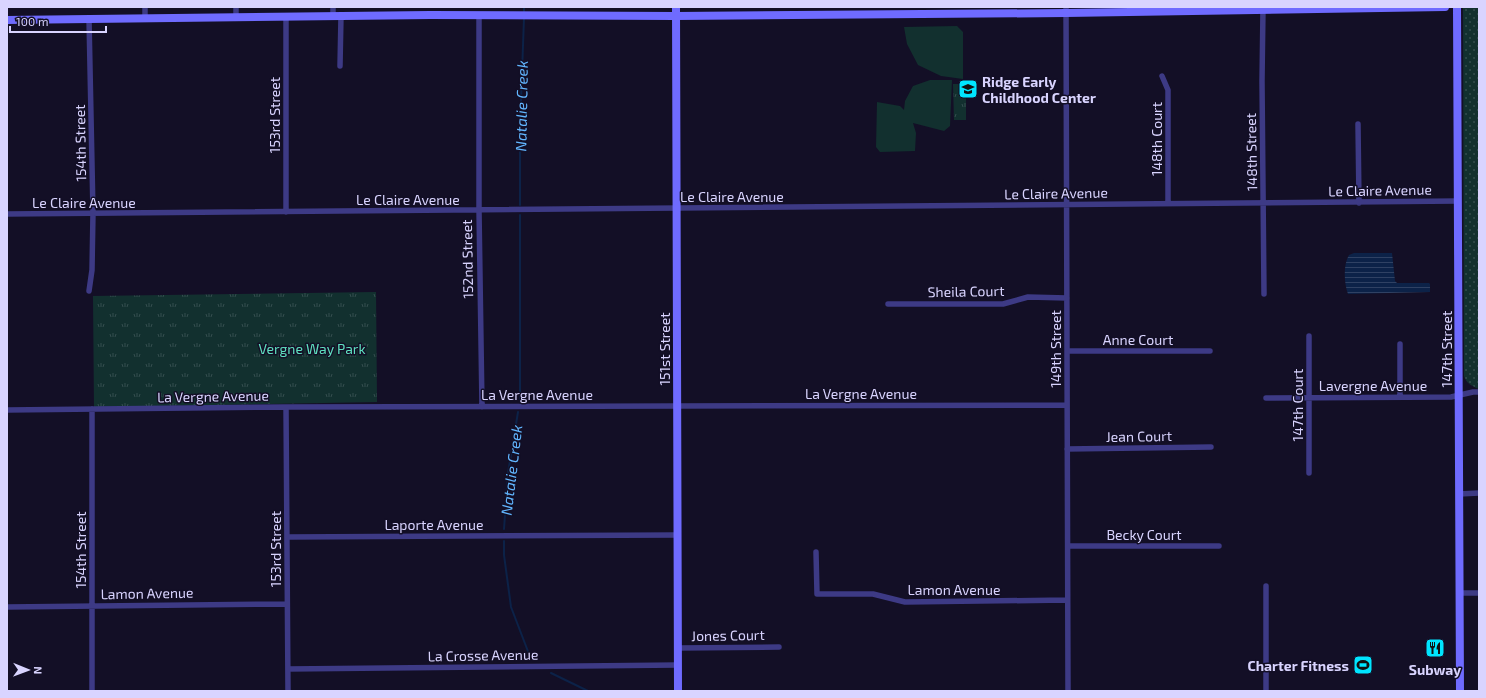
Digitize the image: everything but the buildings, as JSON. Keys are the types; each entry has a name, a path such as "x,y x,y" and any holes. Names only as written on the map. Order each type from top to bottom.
{"street":[{"path":"145,7 145,18"},
{"path":"236,7 236,18"},
{"path":"333,7 337,16 340,66"},
{"name":"151st Street","path":"676,7 678,691"},
{"path":"7,20 337,16 676,16 1066,10 1445,7"},
{"name":"147th Street","path":"1457,7 1460,691"},
{"name":"148th Street","path":"1263,9 1262,81 1264,294"},
{"name":"149th Street","path":"1066,10 1068,691"},
{"name":"152nd Street","path":"479,16 479,210 482,407"},
{"name":"153rd Street","path":"286,17 286,212"},
{"name":"154th Street","path":"89,291 92,270 93,214 90,19"},
{"name":"148th Court","path":"1162,76 1168,90 1168,204"},
{"path":"1358,124 1359,203"},
{"name":"Le Claire Avenue","path":"7,214 1458,201"},
{"name":"Sheila Court","path":"888,304 1003,304 1028,297 1067,298"},
{"name":"147th Court","path":"1309,336 1309,473"},
{"path":"1400,344 1400,397"},
{"name":"Anne Court","path":"1067,351 1210,350"},
{"name":"Lavergne Avenue","path":"1266,398 1451,397 1479,392"},
{"name":"La Vergne Avenue","path":"7,410 677,405 1067,405"},
{"name":"153rd Street","path":"286,407 288,691"},
{"name":"154th Street","path":"92,409 92,691"},
{"name":"Jean Court","path":"1067,449 1211,447"},
{"path":"1459,494 1479,494"},
{"name":"Laporte Avenue","path":"288,537 677,535"},
{"name":"Becky Court","path":"1068,546 1219,546"},
{"name":"Lamon Avenue","path":"816,552 817,594 873,594 905,602 1067,600"},
{"path":"1266,586 1266,691"},
{"path":"1460,593 1479,593"},
{"name":"Lamon Avenue","path":"7,607 287,604"},
{"name":"Jones Court","path":"678,648 779,647"},
{"name":"La Crosse Avenue","path":"288,670 678,665"}],"green space":[{"path":"1463,7 1479,7 1479,389 1466,381 1464,376"},
{"path":"957,26 963,32 963,79 941,76 918,65 907,44 904,27"},
{"path":"930,80 952,80 950,126 944,131 913,123 916,133 915,151 880,152 876,147 877,102 900,106 904,110 905,101 913,86"},
{"path":"953,84 966,84 966,120 954,120"},
{"name":"Vergne Way Park","path":"376,292 377,402 94,407 93,296"}],"water":[{"path":"1354,253 1392,253 1395,281 1397,283 1429,283 1430,292 1348,294 1345,269 1349,255"}],"waterway":[{"name":"Natalie Creek","path":"524,7 524,13"},
{"name":"Natalie Creek","path":"520,205 520,128 524,18"},
{"name":"Natalie Creek","path":"520,215 520,401"},
{"name":"Natalie Creek","path":"504,529 508,473 518,412"},
{"name":"Natalie Creek","path":"504,541 504,555 511,607 529,654 534,658"},
{"name":"Natalie Creek","path":"551,673 588,691"}],"place":[{"name":"Ridge Early Childhood Center","path":"968,89"},
{"name":"Subway","path":"1435,648"},
{"name":"Charter Fitness","path":"1363,665"}]}
